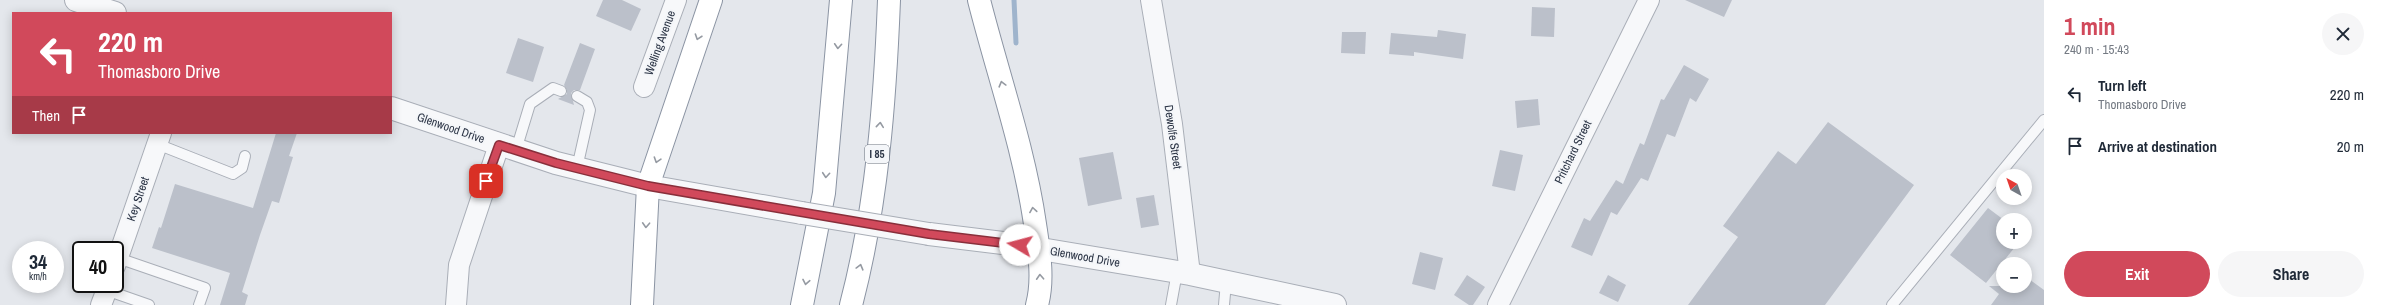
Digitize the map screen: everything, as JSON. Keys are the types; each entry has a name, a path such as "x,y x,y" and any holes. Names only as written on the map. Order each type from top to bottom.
{"highway":[{"path":"642,305 648,186 711,0"},
{"path":"802,305 824,193 841,0"},
{"name":"I 85","path":"851,305 864,253 876,163 889,0"},
{"path":"980,0 1019,142 1031,196 1039,249 1041,289 1037,305"}],"street":[{"path":"76,0 112,12"},
{"name":"Welling Avenue","path":"644,87 676,0"},
{"name":"Dewolfe Street","path":"1151,0 1172,124 1183,273"},
{"name":"Pritchard Street","path":"1498,305 1649,0"},
{"name":"Glenwood Drive","path":"392,108 507,148 648,186 929,234 1039,249 1183,273 1326,304"},
{"name":"Key Street","path":"123,241 159,139"},
{"path":"456,305 459,266 477,205 507,148"}],"lane":[{"path":"507,148 530,104 553,88 561,91"},
{"path":"577,96 587,102 590,110 577,168"},
{"path":"1892,305 2044,120"},
{"path":"159,139 233,174 242,168 245,156"},
{"path":"124,264 205,288 198,305"},
{"path":"1171,305 1183,273"},
{"path":"1224,305 1226,282"},
{"path":"105,293 149,305"}],"building":[{"path":"603,0 622,0 641,9 631,31 596,16"},
{"path":"1685,0 1732,0 1724,17"},
{"path":"1532,7 1555,8 1554,37 1531,36"},
{"path":"1438,30 1466,34 1463,59 1414,52 1414,56 1389,54 1391,33 1437,37"},
{"path":"1342,32 1366,32 1365,54 1341,53"},
{"path":"518,38 544,47 533,82 506,73"},
{"path":"580,43 595,49 580,90 574,90 571,93 574,105 558,99 567,94 567,90 564,85"},
{"path":"1684,65 1709,79 1696,102 1690,98 1675,137 1667,134 1648,181 1641,178 1617,215 1611,212 1592,256 1571,247 1584,218 1590,221 1616,180 1623,184 1640,143 1644,145 1661,99 1664,100"},
{"path":"1538,99 1540,125 1517,128 1515,101"},
{"path":"1828,122 1914,185 1825,305 1688,305 1738,237 1723,226 1778,151 1796,164"},
{"path":"276,134 297,134 289,156 293,157 279,203 272,201 242,292 248,295 245,305 220,305 230,273 152,248 159,227 161,228 175,184 253,208"},
{"path":"1500,150 1523,155 1515,191 1492,186"},
{"path":"1113,152 1122,199 1088,206 1079,158"},
{"path":"1154,195 1159,225 1141,228 1136,198"},
{"path":"1988,208 1996,214 1996,249 2013,249 2007,257 1996,257 1996,271 1986,283 1950,255"},
{"path":"1420,252 1443,258 1435,290 1412,284"},
{"path":"1467,275 1485,287 1473,305 1469,305 1454,295"},
{"path":"1608,275 1626,285 1618,302 1599,293"},
{"path":"2032,281 2044,290 2044,305 1991,305 1999,294 1998,293 2032,293"},
{"path":"1989,286 1996,286 1996,292"}],"waterway":[{"path":"1014,0 1016,43"}],"route":[{"path":"486,181 499,145 556,163 648,186 929,234 1020,245"}]}
